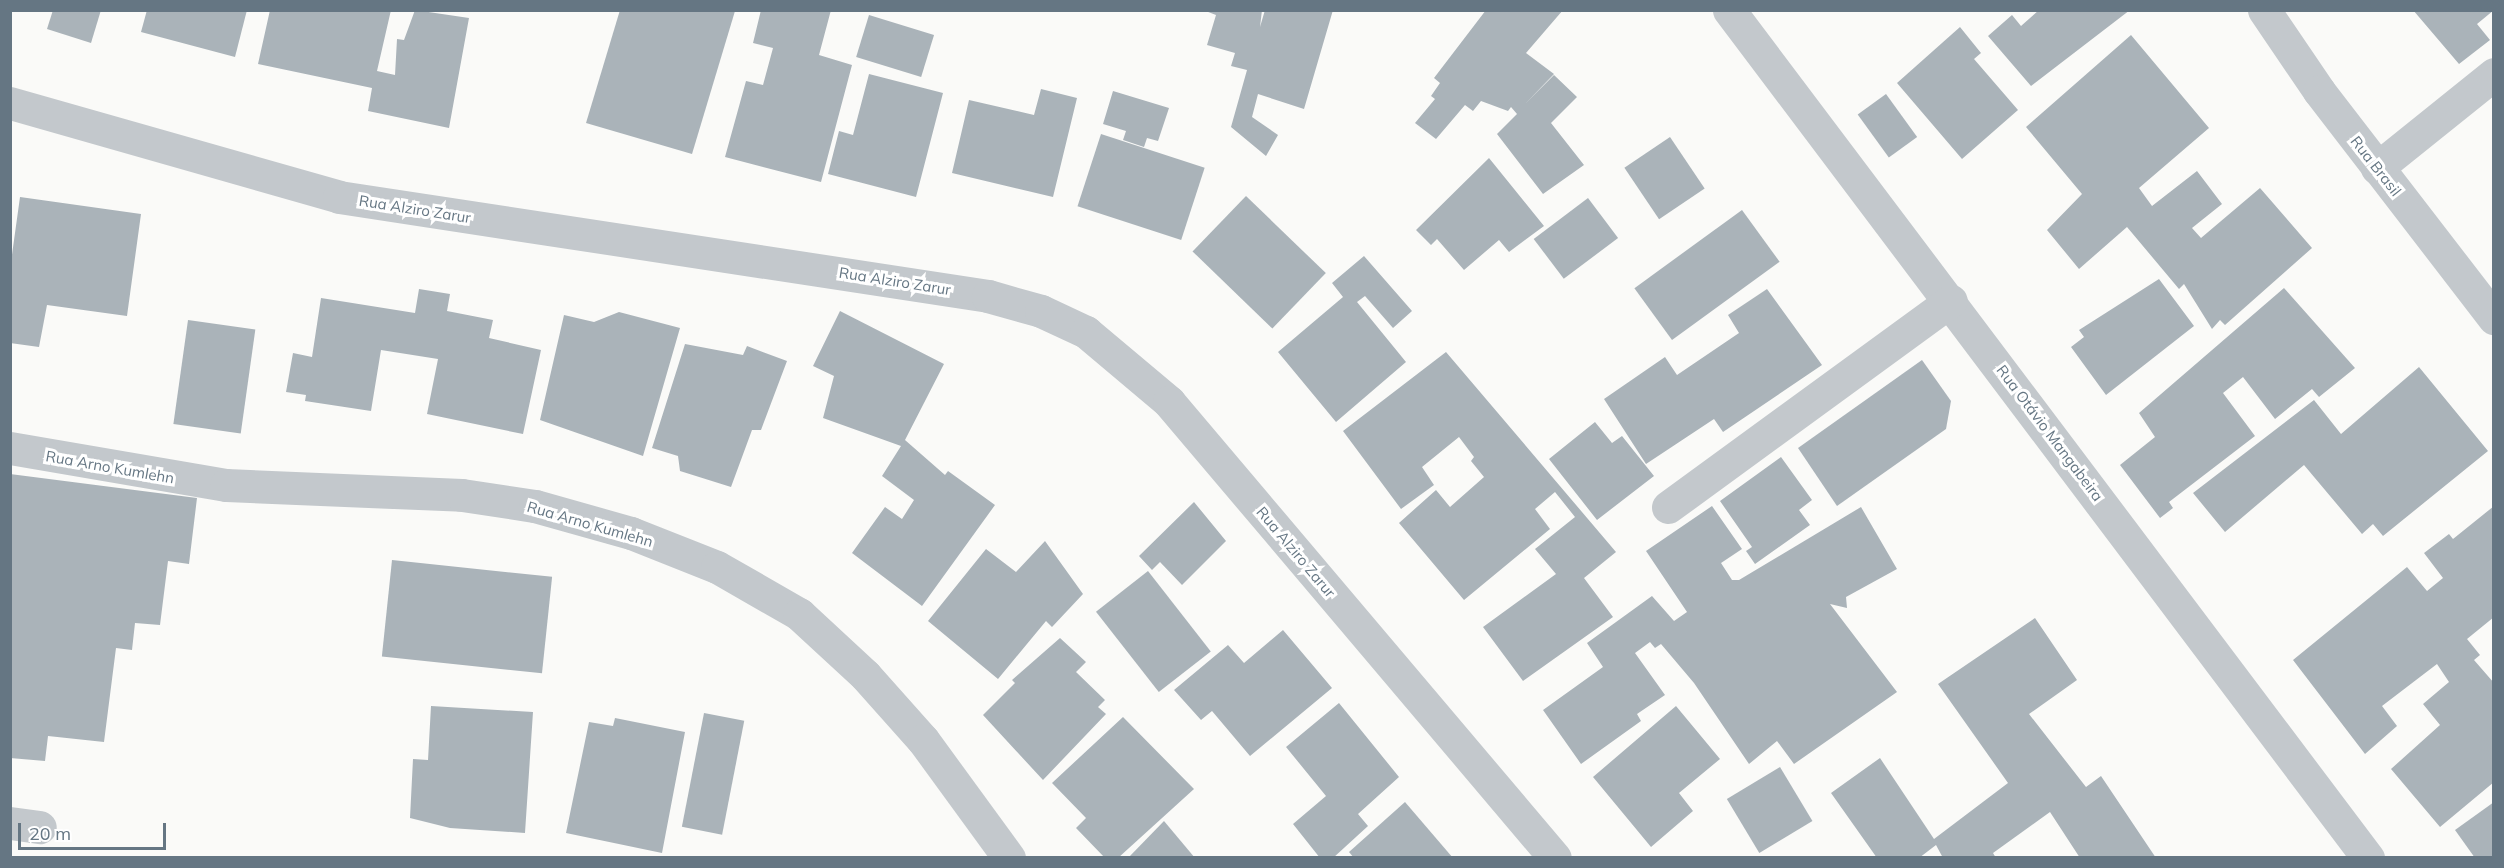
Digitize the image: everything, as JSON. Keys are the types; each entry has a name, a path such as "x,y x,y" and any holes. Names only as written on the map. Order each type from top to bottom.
{"street":[{"name":"Rua Otávio Mangabeira","path":"1729,10 1951,301 2368,858"},
{"name":"Rua Brasil","path":"2264,10 2377,168 2493,318"},
{"path":"2377,168 2493,74"},
{"name":"Rua Alziro Zarur","path":"10,102 339,197 988,296 1041,311 1086,332 1169,402 1555,858"},
{"path":"1668,507 1951,301"},
{"name":"Rua Arno Kumlehn","path":"10,448 127,472 226,485 462,495 535,506 631,533 717,567 799,615 865,675 923,740 1009,858"}],"building":[{"path":"53,10 101,10 91,43 47,29"},
{"path":"147,10 247,10 235,57 141,32"},
{"path":"270,10 391,10 377,71 395,75 397,39 404,40 415,10 469,18 449,128 368,111 372,88 258,64"},
{"path":"620,10 735,11 692,154 586,123"},
{"path":"761,10 831,10 819,55 852,65 821,182 725,157 746,81 763,85 773,48 753,43"},
{"path":"1203,10 1262,10 1260,27 1265,10 1333,10 1304,109 1258,94 1252,117 1278,135 1266,156 1231,127 1247,70 1231,66 1235,53 1207,45 1216,15"},
{"path":"1486,10 1563,10 1526,53 1554,74 1525,104 1554,75 1577,97 1551,123 1584,165 1543,194 1497,134 1517,114 1511,107 1508,111 1481,101 1473,111 1465,105 1436,139 1415,123 1435,99 1431,96 1440,83 1434,78"},
{"path":"2039,10 2130,10 2031,86 1988,36 2012,15 2021,26"},
{"path":"2413,10 2494,10 2477,24 2490,40 2459,64"},
{"path":"869,15 934,35 921,77 856,57"},
{"path":"1960,27 1981,53 1974,59 2018,110 1962,159 1897,83"},
{"path":"2131,35 2209,128 2139,188 2152,206 2197,171 2222,204 2192,228 2201,238 2260,188 2312,248 2225,325 2220,320 2212,329 2184,284 2179,289 2127,227 2079,269 2047,230 2082,194 2026,127"},
{"path":"869,74 943,93 916,197 828,174 839,131 853,135"},
{"path":"1041,89 1077,98 1053,197 952,173 969,100 1034,115"},
{"path":"1113,91 1169,108 1158,141 1147,138 1144,147 1123,140 1126,131 1103,124"},
{"path":"1886,94 1917,137 1889,157 1858,115"},
{"path":"1101,134 1205,168 1181,240 1078,206"},
{"path":"1670,137 1705,188 1659,219 1624,168"},
{"path":"1489,158 1544,226 1509,252 1499,240 1464,270 1437,239 1431,245 1416,230"},
{"path":"1246,196 1326,273 1272,328 1193,251"},
{"path":"20,197 141,214 127,316 47,305 39,347 10,343 10,269"},
{"path":"1588,198 1618,238 1564,279 1534,239"},
{"path":"1742,210 1780,262 1672,340 1634,288"},
{"path":"1364,256 1412,311 1393,328 1365,296 1357,302 1406,362 1336,422 1278,352 1343,297 1332,283"},
{"path":"2159,279 2194,326 2106,395 2071,347 2084,337 2079,330"},
{"path":"2284,288 2355,368 2319,397 2312,389 2275,419 2243,377 2223,393 2255,436 2169,502 2173,508 2160,518 2120,465 2155,437 2139,413"},
{"path":"419,289 450,294 447,311 493,320 489,338 541,350 523,434 427,414 438,359 381,350 371,411 305,401 306,395 286,392 293,353 312,357 321,298 415,313"},
{"path":"1767,289 1822,365 1723,432 1714,419 1646,464 1604,399 1665,357 1677,375 1739,333 1728,315"},
{"path":"840,311 944,364 905,440 945,475 948,471 995,505 922,606 852,553 885,507 902,519 914,500 882,476 901,446 823,418 834,376 813,366"},
{"path":"619,312 680,328 643,456 540,420 564,315 594,322"},
{"path":"188,320 255,329 241,433 173,424"},
{"path":"685,344 743,355 747,346 787,361 761,430 752,430 731,487 680,471 678,456 652,448"},
{"path":"1446,352 1616,552 1584,578 1613,617 1523,681 1483,627 1556,574 1535,549 1575,517 1555,492 1535,509 1550,529 1464,600 1399,523 1436,490 1450,507 1484,477 1471,461 1474,457 1459,437 1422,467 1434,485 1401,509 1343,431"},
{"path":"1922,360 1951,401 1946,429 1837,506 1798,448"},
{"path":"2419,367 2488,451 2383,536 2373,524 2362,534 2304,465 2225,532 2193,493 2314,400 2341,434"},
{"path":"1595,422 1612,443 1622,436 1654,476 1597,520 1549,459"},
{"path":"1781,457 1812,500 1799,510 1810,525 1755,564 1746,551 1752,547 1720,501"},
{"path":"10,474 197,498 189,564 168,561 160,625 135,623 132,650 116,648 104,742 48,736 45,761 10,758"},
{"path":"1194,502 1226,541 1182,585 1160,562 1152,570 1139,556"},
{"path":"1712,506 1742,549 1721,563 1732,580 1739,580 1861,507 1897,569 1846,597 1847,608 1830,604 1897,692 1794,764 1777,741 1749,764 1694,683 1661,644 1655,648 1650,642 1635,653 1665,695 1637,714 1641,721 1581,764 1543,710 1603,667 1587,643 1652,596 1674,621 1687,612 1646,551"},
{"path":"2494,506 2494,617 2467,639 2480,655 2474,660 2494,683 2494,782 2440,827 2391,769 2440,725 2423,704 2449,682 2437,664 2382,706 2397,726 2365,754 2293,660 2407,567 2427,591 2443,578 2424,553 2449,534 2453,539"},
{"path":"1045,541 1083,594 1052,627 1046,621 998,679 928,621 986,549 1016,572"},
{"path":"392,560 552,577 542,673 382,656"},
{"path":"1148,571 1211,651 1159,692 1096,612"},
{"path":"2035,618 2077,680 2029,714 2086,787 2101,776 2156,858 2080,858 2050,812 1993,853 1996,858 1943,858 1936,845 1919,858 1877,858 1831,793 1880,758 1934,839 2008,783 1938,684"},
{"path":"1283,630 1332,688 1250,756 1212,711 1201,720 1174,690 1228,645 1244,663"},
{"path":"1060,638 1086,662 1076,672 1105,700 1098,707 1106,714 1043,780 983,715 1015,683 1012,680"},
{"path":"1339,703 1399,777 1358,814 1368,826 1333,858 1320,858 1293,824 1326,796 1286,747"},
{"path":"431,706 533,712 525,833 450,828 410,818 413,759 428,760"},
{"path":"1676,706 1720,759 1679,793 1693,811 1651,847 1593,777"},
{"path":"704,713 744,721 722,835 682,827"},
{"path":"1123,717 1194,789 1118,858 1105,858 1076,828 1086,818 1052,783"},
{"path":"615,718 685,732 662,853 566,833 589,722 613,726"},
{"path":"1780,767 1812,821 1759,853 1727,799"},
{"path":"1405,802 1453,858 1354,858 1349,852"},
{"path":"2494,802 2494,858 2475,858 2455,830"},
{"path":"1164,821 1195,858 1128,858"}]}
